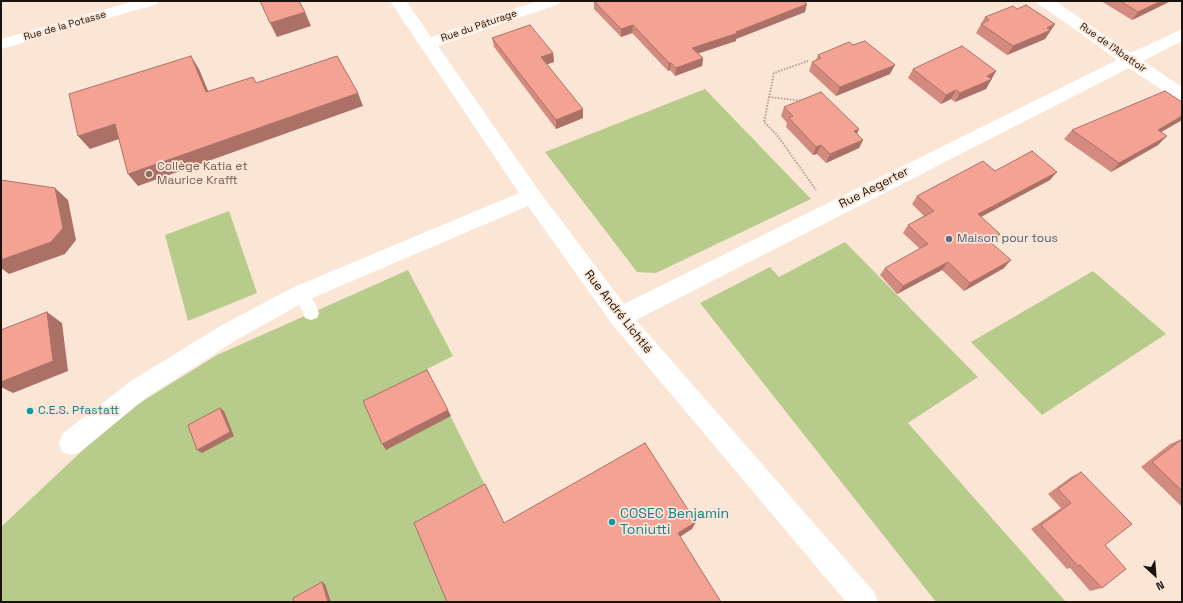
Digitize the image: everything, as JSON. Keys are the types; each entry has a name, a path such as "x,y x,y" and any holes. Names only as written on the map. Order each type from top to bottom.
{"street":[{"name":"Rue de la Potasse","path":"1,44 151,1"},
{"name":"Rue André Lichtlé","path":"398,1 532,196 620,317 864,602"},
{"name":"Rue du Pâturage","path":"428,44 553,1"},
{"name":"Rue de l'Abattoir","path":"1044,1 1075,21 1129,60 1182,94"},
{"name":"Rue Aegerter","path":"620,317 1182,34"},
{"path":"71,444 139,389 230,332 302,293 532,196"}],"lane":[{"path":"302,293 311,313"}],"path":[{"path":"808,61 774,73 764,122 777,135 831,210"},
{"path":"769,97 805,101"}],"green space":[{"path":"705,89 811,199 656,273 637,272 545,152"},
{"path":"229,211 257,293 188,321 165,235"},
{"path":"845,242 978,377 908,423 1066,602 936,602 700,303 770,267 779,277"},
{"path":"408,270 453,356 427,369 507,529 643,452 692,529 661,548 713,602 1,602 1,527 83,450 135,406 217,355"},
{"path":"1093,271 1166,334 1042,415 971,342"}],"building":[{"path":"260,1 299,1 305,12 270,23"},
{"path":"594,1 803,1 807,4 736,32 738,33 692,48 703,58 676,68 669,63 633,25 621,29"},
{"path":"1120,1 1161,1 1138,12"},
{"path":"1026,5 1055,24 1047,28 1051,30 1013,46 981,24 989,20 985,17 1013,6 1017,9"},
{"path":"530,25 553,53 541,57 583,109 556,120 492,38"},
{"path":"865,41 895,65 840,87 812,62 821,58 818,55 849,42 853,45"},
{"path":"962,46 996,71 987,76 992,79 960,93 956,90 946,95 913,69"},
{"path":"191,56 206,92 253,77 256,83 337,56 358,93 128,174 115,124 78,136 69,94"},
{"path":"1165,91 1182,102 1182,116 1158,130 1167,136 1119,163 1072,130"},
{"path":"821,92 859,129 854,131 863,140 830,154 821,145 816,147 789,118 793,116 784,107"},
{"path":"1032,151 1057,172 978,214 1000,234 989,241 1011,260 970,283 948,262 903,286 885,268 928,244 908,225 934,211 917,196 983,161 995,171"},
{"path":"1,180 55,188 63,228 51,242 1,260"},
{"path":"47,312 53,361 1,382 1,330"},
{"path":"427,370 448,410 382,444 363,401"},
{"path":"220,408 230,432 197,450 188,425"},
{"path":"1182,439 1182,491 1152,462"},
{"name":"COSEC Benjamin Toniutti","path":"645,443 696,522 678,533 721,602 447,602 414,523 485,484 504,523"},
{"path":"1081,472 1132,524 1105,545 1126,569 1102,588 1080,565 1078,566 1041,525 1071,503 1058,489"},
{"path":"322,582 328,602 294,602 293,598"}],"place":[{"name":"Collège Katia et Maurice Krafft","path":"149,174"},
{"name":"Maison pour tous","path":"949,239"},
{"name":"C.E.S. Pfastatt","path":"30,411"},
{"name":"COSEC Benjamin Toniutti","path":"612,522"}]}
